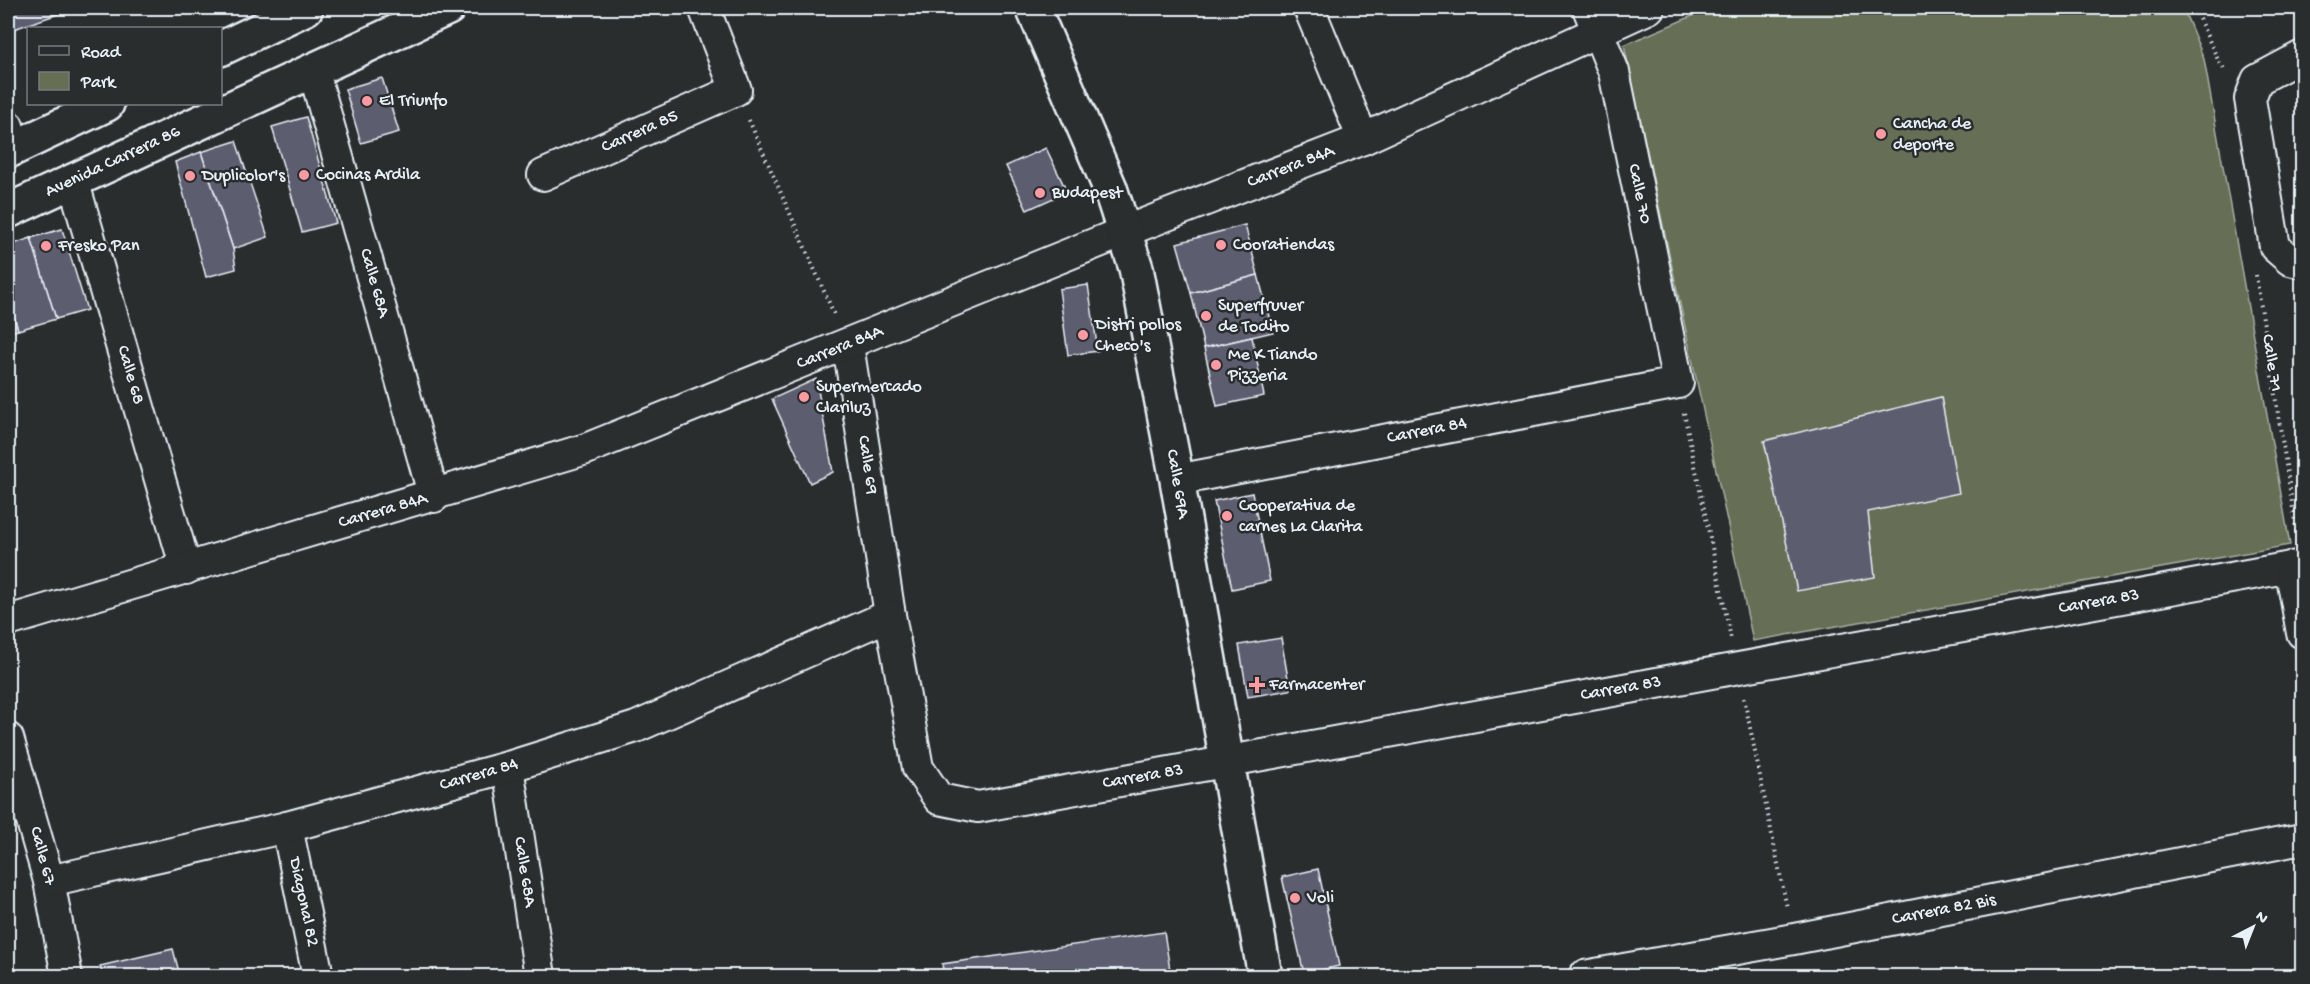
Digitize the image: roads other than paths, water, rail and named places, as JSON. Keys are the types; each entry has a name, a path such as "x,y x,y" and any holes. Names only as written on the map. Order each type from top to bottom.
{"street":[{"path":"222,48 306,8"},
{"name":"Avenida Carrera 86","path":"8,211 448,8"},
{"name":"Carrera 85","path":"543,175 736,90 704,8"},
{"name":"Calle 69A","path":"1033,8 1110,188 1126,231 1136,268 1177,480 1265,976"},
{"path":"1309,8 1363,139"},
{"name":"Carrera 84A","path":"8,621 586,449 1126,231 1363,139 1593,19 1649,8"},
{"name":"Calle 70","path":"1593,19 1614,72 1678,383"},
{"path":"2289,256 2254,90 2302,56"},
{"name":"Calle 68A","path":"313,69 434,496"},
{"path":"10,142 104,105"},
{"name":"Calle 68","path":"73,180 186,569"},
{"name":"Calle 69","path":"848,345 890,615 918,768 939,799"},
{"name":"Carrera 84","path":"1177,480 1678,383"},
{"path":"2296,566 2302,633"},
{"name":"Carrera 83","path":"939,799 978,807 2296,566"},
{"name":"Carrera 84","path":"49,880 287,827 508,767 636,727 890,615"},
{"name":"Calle 67","path":"8,738 49,880 67,976"},
{"name":"Calle 68A","path":"508,767 540,976"},
{"name":"Diagonal 82","path":"287,827 318,976"},
{"name":"Carrera 82 Bis","path":"1584,976 1794,939 2302,839"}],"place":[{"name":"El Triunfo","path":"367,101"},
{"name":"Cancha de deporte","path":"1881,134"},
{"name":"Cocinas Ardila","path":"304,175"},
{"name":"Duplicolor's","path":"190,176"},
{"name":"Budapest","path":"1040,193"},
{"name":"Cooratiendas","path":"1221,245"},
{"name":"Fresko Pan","path":"46,246"},
{"name":"Superfruver de Todito","path":"1206,316"},
{"name":"Distri pollos Checo's","path":"1083,335"},
{"name":"Me K Tiando Pizzeria","path":"1216,365"},
{"name":"Supermercado Clariluz","path":"804,397"},
{"name":"Cooperativa de carnes La Clarita","path":"1227,516"},
{"name":"Farmacenter","path":"1257,685"},
{"name":"Voli","path":"1295,898"}]}
